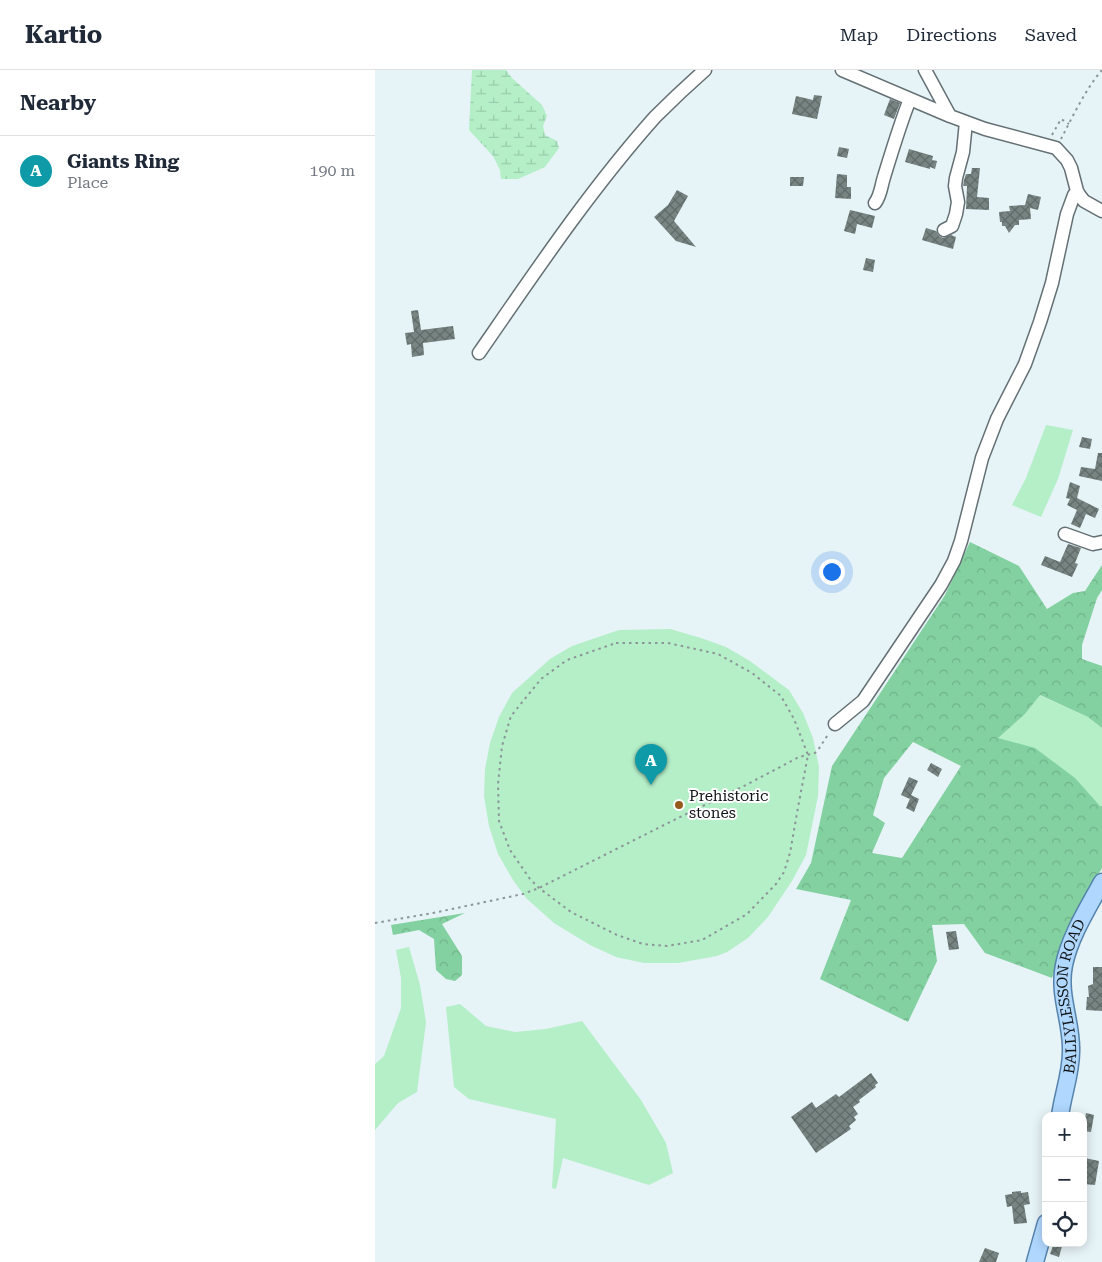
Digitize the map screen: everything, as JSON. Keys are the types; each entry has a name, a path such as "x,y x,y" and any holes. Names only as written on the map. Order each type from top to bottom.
{"main road":[{"name":"BALLYLESSON ROAD","path":"1061,1112 1071,1048 1062,986 1063,966 1075,932 1102,882"},
{"path":"1035,1262 1042,1237"}],"street":[{"path":"479,353 534,273 604,179 656,117 705,70"},
{"path":"843,70 965,122 1056,148 1067,160 1077,191 1084,202 1102,211"},
{"path":"925,70 950,116"},
{"path":"875,203 879,198 901,122 910,99"},
{"path":"944,230 952,226 956,214 958,202 955,186 963,152 965,122"},
{"path":"835,724 863,701 941,585 954,561 961,541 982,458 997,419 1025,364 1040,322 1052,283 1067,214 1074,194 1077,191"},
{"path":"1065,534 1093,544 1102,542"}],"path":[{"path":"1056,148 1096,77 1102,70"},
{"path":"1049,137 1061,119 1069,124"},
{"path":"668,642 718,654 752,673 781,696 794,719 808,755 790,853 784,872 776,884 747,914 702,940 667,946 643,944 617,936 571,912 530,879 510,850 499,821 498,784 502,746 511,716 541,679 567,660 616,643 668,642"},
{"path":"375,923 523,894 539,888 747,785 799,757 818,750 835,724"}],"green space":[{"path":"472,70 506,70 512,78 542,105 547,116 543,126 545,135 557,141 559,148 545,167 518,179 501,179 500,170 493,156 469,130"},
{"path":"1046,425 1073,430 1058,479 1041,517 1012,505 1026,478"},
{"path":"970,542 1019,566 1047,609 1073,593 1085,591 1102,565 1102,590 1097,598 1082,645 1082,659 1102,666 1102,728 1088,717 1040,695 1025,714 998,738 1035,748 1075,778 1102,806 1102,868 1065,938 1052,978 985,953 964,924 932,925 937,961 908,1022 820,979 851,900 796,889 811,863 832,766 945,595","holes":["913,742 961,766 902,858 872,853 885,823 873,815 884,778"]},
{"path":"670,629 726,647 750,661 789,690 803,713 813,738 819,767 818,796 806,855 792,881 768,917 748,938 727,952 717,956 678,963 644,963 616,957 590,945 554,923 526,898 498,854 489,826 484,796 485,769 490,743 499,717 512,693 550,659 572,646 619,630"},
{"path":"1039,695 1088,717 1102,728 1102,806 997,738 1025,714"},
{"path":"465,913 442,924 462,956 462,975 455,981 446,979 436,970 434,939 419,930 393,935 391,925"},
{"path":"409,947 420,985 426,1022 417,1092 398,1103 375,1130 375,1064 384,1056 401,1008 401,978 396,950"},
{"path":"460,1004 486,1026 515,1032 546,1029 582,1021 641,1100 666,1143 673,1173 649,1185 563,1158 556,1189 552,1188 556,1119 469,1099 454,1087 446,1007"}],"building":[{"path":"814,95 822,96 817,119 792,114 796,96 813,100"},
{"path":"890,99 900,103 894,119 884,115"},
{"path":"839,147 849,149 847,158 837,156"},
{"path":"909,149 933,156 932,160 937,161 935,169 905,162"},
{"path":"972,168 980,168 977,197 989,198 989,210 966,209 967,186 963,186 966,174 971,174"},
{"path":"837,174 847,175 847,187 851,187 851,199 835,198"},
{"path":"790,177 804,177 803,186 790,186"},
{"path":"677,190 688,196 674,221 696,247 676,241 654,217 668,205"},
{"path":"1028,194 1041,197 1038,210 1030,208 1031,219 1019,220 1019,225 1015,225 1009,233 1005,226 1002,226 1002,222 1000,222 999,212 1010,211 1009,206 1025,205"},
{"path":"850,210 875,216 872,228 857,224 855,234 844,231"},
{"path":"926,228 936,231 943,238 951,235 956,237 953,249 922,240"},
{"path":"866,258 875,260 873,272 863,270"},
{"path":"418,310 421,330 453,326 455,339 423,343 424,355 412,357 411,344 407,345 405,333 414,332 411,311"},
{"path":"1082,437 1092,439 1090,449 1079,447"},
{"path":"1098,453 1102,453 1102,481 1079,476 1081,467 1095,469"},
{"path":"1070,482 1080,486 1077,498 1099,509 1095,518 1086,514 1080,528 1071,524 1077,510 1067,505 1070,499 1066,498"},
{"path":"1068,544 1081,548 1075,563 1078,564 1072,577 1041,565 1045,556 1060,562"},
{"path":"931,763 942,769 938,777 927,770"},
{"path":"909,777 918,781 911,795 919,799 914,812 906,808 910,799 901,795"},
{"path":"956,931 959,949 949,950 946,932"},
{"path":"1093,967 1102,967 1102,1011 1086,1010 1087,997 1089,997 1088,986 1093,984"},
{"path":"871,1073 878,1083 875,1085 876,1087 853,1107 858,1114 854,1117 856,1120 849,1126 851,1129 816,1153 791,1117 812,1102 816,1108 836,1094 839,1097"},
{"path":"1087,1113 1094,1115 1091,1132 1087,1132"},
{"path":"1087,1158 1099,1161 1095,1185 1087,1184"},
{"path":"1021,1191 1021,1193 1028,1192 1030,1204 1024,1205 1027,1223 1014,1224 1012,1206 1007,1207 1005,1195"},
{"path":"1053,1247 1062,1247 1059,1257 1050,1254"},
{"path":"985,1248 999,1253 996,1262 979,1262"}],"place":[{"name":"Giants Ring","path":"651,785"},
{"name":"Prehistoric stones","path":"679,805"}]}
